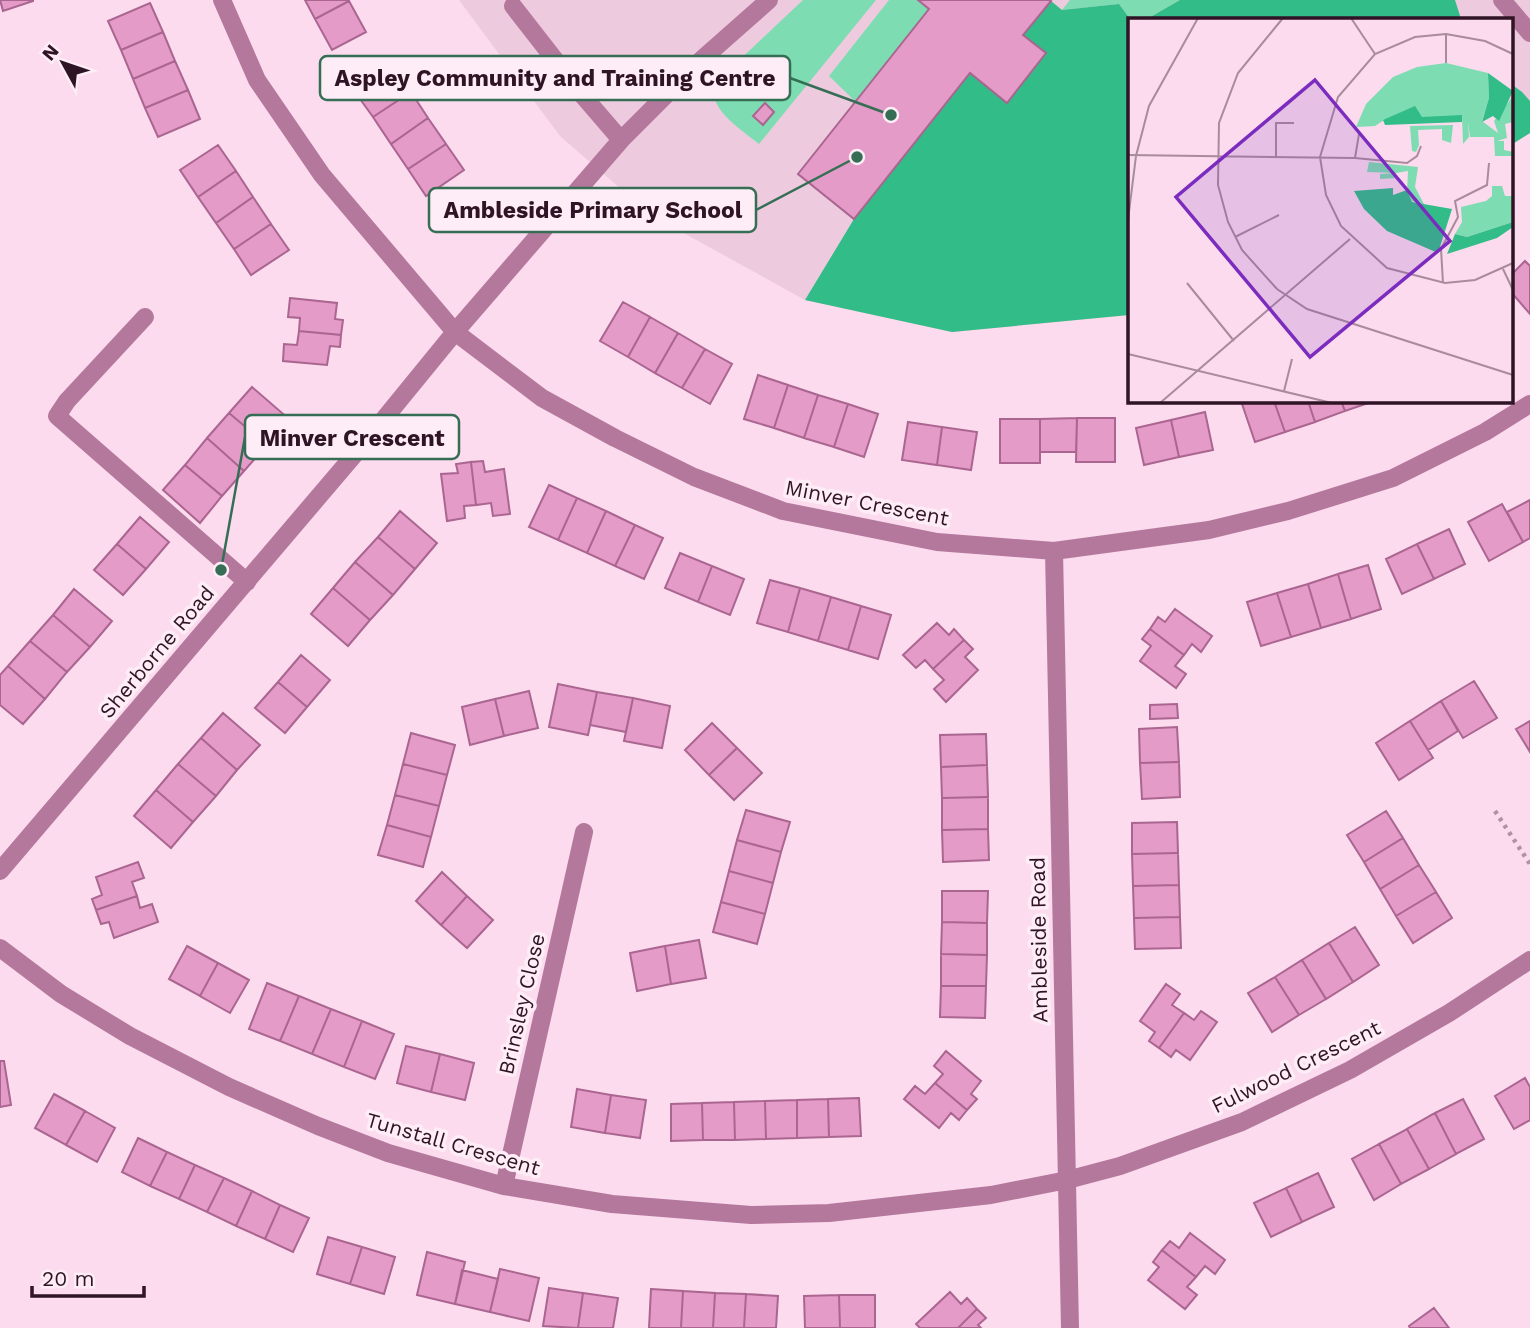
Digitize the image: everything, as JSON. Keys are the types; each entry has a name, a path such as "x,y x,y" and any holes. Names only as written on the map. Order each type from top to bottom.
{"street":[{"name":"Minver Crescent","path":"222,0 257,80 322,175 455,332 542,398 578,418 694,477 783,511 937,542 1054,551 1209,530 1301,507 1393,478 1485,432 1530,404"},
{"name":"Sherborne Road","path":"0,871 366,442 455,332 621,140 700,61 769,0"},
{"path":"1502,0 1530,33"},
{"path":"513,6 621,140"},
{"path":"145,317 67,401 57,416 247,582"},
{"name":"Ambleside Road","path":"1054,551 1070,1328"},
{"name":"Brinsley Close","path":"504,1186 584,832"},
{"name":"Tunstall Crescent","path":"0,948 61,994 130,1036 229,1087 388,1153 504,1186 612,1204 751,1215 829,1213 905,1205 991,1195 1067,1180"},
{"name":"Fulwood Crescent","path":"1067,1180 1120,1166 1242,1122 1350,1070 1449,1013 1530,960"}],"path":[{"path":"1495,811 1530,864"}],"shaded area":[{"path":"459,0 1530,0 1530,133 1512,144 1512,18 1128,18 1128,315 952,332 805,300 651,215 560,136"}],"green space":[{"path":"803,0 876,0 759,144 721,111 713,94 713,85"},
{"path":"889,0 918,0 929,9 856,102 829,76"},
{"path":"1070,0 1180,0 1149,18 1129,18 1119,4 1062,10"},
{"path":"1180,0 1455,0 1461,18 1149,18"},
{"path":"1051,1 1062,10 1119,4 1129,18 1128,315 952,332 805,300 854,219 970,73 1007,102 1045,53 1023,35"},
{"path":"1512,85 1530,101 1530,133 1512,144"}],"building":[{"path":"0,0 33,0 33,1 3,11"},
{"path":"305,0 349,0 349,1 315,19"},
{"path":"918,0 1049,0 1051,1 1023,35 1046,53 1007,103 970,73 854,219 798,174 929,9"},
{"path":"349,1 366,32 332,50 315,19"},
{"path":"150,3 163,32 121,50 108,21"},
{"path":"163,32 175,61 133,79 121,50"},
{"path":"175,61 188,90 145,108 133,79"},
{"path":"393,66 411,92 373,117 355,92"},
{"path":"188,90 200,119 158,137 145,108"},
{"path":"411,92 428,118 391,144 373,117"},
{"path":"765,103 774,112 763,125 753,116"},
{"path":"428,118 446,144 408,169 391,144"},
{"path":"446,144 464,170 426,196 408,169"},
{"path":"218,145 236,171 198,197 180,170"},
{"path":"236,171 253,197 216,223 198,197"},
{"path":"253,197 271,224 234,249 216,223"},
{"path":"271,224 289,250 251,275 234,249"},
{"path":"1525,261 1530,266 1530,314 1512,293 1512,274"},
{"path":"290,298 337,303 335,319 343,320 341,335 299,331 300,318 288,317"},
{"path":"623,302 650,317 628,357 600,341"},
{"path":"650,317 678,333 655,373 628,357"},
{"path":"299,331 341,335 340,347 330,346 327,365 283,361 284,344 297,345"},
{"path":"678,333 705,349 682,388 655,373"},
{"path":"705,349 732,364 710,404 682,388"},
{"path":"758,375 788,385 774,428 744,419"},
{"path":"788,385 818,395 804,438 774,428"},
{"path":"252,387 289,419 267,445 229,413"},
{"path":"818,395 848,404 834,447 804,438"},
{"path":"1241,402 1274,402 1285,432 1255,442"},
{"path":"1274,402 1308,402 1315,422 1285,432"},
{"path":"1308,402 1341,402 1345,411 1315,422"},
{"path":"1341,402 1371,402 1345,411"},
{"path":"848,404 878,414 864,457 834,447"},
{"path":"1205,412 1213,450 1179,457 1171,420"},
{"path":"229,413 267,445 244,471 207,438"},
{"path":"1077,418 1115,418 1115,462 1076,462"},
{"path":"1077,418 1076,452 1040,452 1040,419"},
{"path":"1000,419 1040,419 1040,463 1000,463"},
{"path":"1171,420 1179,457 1144,465 1136,428"},
{"path":"908,422 942,427 937,465 902,460"},
{"path":"942,427 977,432 971,470 937,465"},
{"path":"207,438 244,471 222,496 185,465"},
{"path":"483,461 485,472 504,469 510,514 493,516 491,503 476,505 471,462"},
{"path":"471,462 476,505 464,506 465,518 447,521 441,474 458,473 456,464"},
{"path":"185,465 222,496 200,523 163,490"},
{"path":"549,485 577,498 558,540 529,527"},
{"path":"577,498 606,511 587,553 558,540"},
{"path":"1530,500 1530,538 1523,542 1507,512"},
{"path":"1502,504 1523,542 1489,561 1468,522"},
{"path":"400,511 437,543 415,569 378,537"},
{"path":"606,511 635,525 615,566 587,553"},
{"path":"140,517 169,542 146,569 117,544"},
{"path":"635,525 663,538 644,579 615,566"},
{"path":"1449,529 1465,564 1434,579 1417,544"},
{"path":"378,537 415,569 393,595 355,562"},
{"path":"117,544 146,569 123,595 94,570"},
{"path":"1417,544 1434,579 1402,594 1386,559"},
{"path":"680,553 712,566 698,602 665,588"},
{"path":"355,562 393,595 370,620 333,588"},
{"path":"1368,565 1381,609 1351,619 1338,574"},
{"path":"712,566 744,579 730,615 698,602"},
{"path":"1338,574 1351,619 1321,628 1308,584"},
{"path":"770,580 800,588 788,632 757,623"},
{"path":"1308,584 1321,628 1291,637 1277,593"},
{"path":"333,588 370,620 348,646 311,614"},
{"path":"800,588 831,597 818,641 788,632"},
{"path":"74,589 112,621 90,647 53,615"},
{"path":"1277,593 1291,637 1261,646 1247,602"},
{"path":"831,597 861,606 848,650 818,641"},
{"path":"861,606 891,615 878,659 848,650"},
{"path":"1175,609 1212,636 1201,652 1192,644 1184,655 1150,629 1158,617 1165,622"},
{"path":"53,615 90,647 67,672 30,641"},
{"path":"937,623 949,635 954,629 964,640 933,669 925,660 916,668 903,655"},
{"path":"1150,629 1184,655 1175,666 1186,674 1176,688 1140,661 1151,646 1142,639"},
{"path":"964,640 973,649 965,657 978,670 946,702 934,689 944,680 933,669"},
{"path":"30,641 67,672 45,699 8,666"},
{"path":"301,655 330,680 307,707 278,682"},
{"path":"8,666 45,699 23,724 0,705 0,675"},
{"path":"1474,681 1497,718 1463,738 1441,701"},
{"path":"278,682 307,707 285,733 255,708"},
{"path":"558,684 597,692 588,735 549,727"},
{"path":"529,691 538,728 504,736 495,699"},
{"path":"597,692 633,698 626,732 590,725"},
{"path":"633,698 670,706 662,748 624,741"},
{"path":"495,699 504,736 470,745 462,707"},
{"path":"1441,701 1458,731 1428,750 1410,721"},
{"path":"1177,704 1178,718 1150,719 1150,705"},
{"path":"223,713 260,745 237,770 201,738"},
{"path":"1410,721 1433,758 1399,780 1376,743"},
{"path":"1530,721 1530,752 1516,729"},
{"path":"712,723 737,748 709,775 685,750"},
{"path":"1177,727 1179,762 1140,763 1139,729"},
{"path":"411,733 455,745 447,775 403,764"},
{"path":"986,734 987,765 941,767 940,735"},
{"path":"201,738 237,770 216,796 178,764"},
{"path":"737,748 762,773 734,800 709,775"},
{"path":"1179,762 1180,797 1142,799 1140,763"},
{"path":"178,764 216,796 193,822 156,790"},
{"path":"403,764 447,775 439,806 395,795"},
{"path":"987,765 988,797 942,798 941,767"},
{"path":"156,790 193,822 171,848 134,816"},
{"path":"395,795 439,806 431,837 387,825"},
{"path":"988,797 988,829 942,830 942,798"},
{"path":"746,810 790,822 781,852 737,840"},
{"path":"1386,811 1403,838 1364,862 1347,835"},
{"path":"1177,822 1178,853 1132,854 1132,823"},
{"path":"387,825 431,837 423,867 378,855"},
{"path":"988,829 989,860 943,862 942,830"},
{"path":"1403,838 1419,865 1380,889 1364,862"},
{"path":"737,840 781,852 773,883 729,871"},
{"path":"1178,853 1179,885 1133,886 1132,854"},
{"path":"138,862 144,878 132,882 137,896 96,910 92,899 102,895 96,877"},
{"path":"1419,865 1436,892 1396,916 1380,889"},
{"path":"729,871 773,883 765,914 721,902"},
{"path":"442,872 467,896 441,925 416,901"},
{"path":"1179,885 1180,917 1134,918 1133,886"},
{"path":"942,891 988,891 987,923 942,922"},
{"path":"1436,892 1452,918 1413,943 1396,916"},
{"path":"137,896 140,908 152,904 158,922 114,938 109,922 101,924 96,910"},
{"path":"467,896 493,920 467,948 441,925"},
{"path":"721,902 765,914 757,944 713,932"},
{"path":"1180,917 1181,948 1135,949 1134,918"},
{"path":"942,922 987,923 987,955 941,954"},
{"path":"1355,927 1379,965 1353,982 1329,943"},
{"path":"699,940 706,978 671,984 665,946"},
{"path":"1329,943 1353,982 1326,999 1302,960"},
{"path":"187,946 218,963 200,996 169,979"},
{"path":"665,946 671,984 637,991 630,953"},
{"path":"941,954 987,955 986,986 941,986"},
{"path":"1302,960 1326,999 1299,1015 1275,977"},
{"path":"218,963 249,980 230,1013 200,996"},
{"path":"1275,977 1299,1015 1272,1032 1248,993"},
{"path":"267,983 299,996 280,1041 249,1029"},
{"path":"1166,984 1180,994 1172,1005 1184,1013 1159,1048 1149,1041 1155,1032 1140,1021"},
{"path":"941,986 986,986 985,1018 940,1017"},
{"path":"299,996 331,1009 312,1054 280,1041"},
{"path":"331,1009 362,1021 344,1067 312,1054"},
{"path":"1201,1011 1217,1022 1190,1060 1176,1050 1171,1057 1159,1048 1184,1013 1194,1020"},
{"path":"362,1021 394,1034 375,1079 344,1067"},
{"path":"406,1046 440,1054 431,1092 397,1083"},
{"path":"946,1051 981,1081 971,1094 977,1099 967,1110 935,1083 943,1074 934,1066"},
{"path":"440,1054 474,1063 465,1100 431,1092"},
{"path":"0,1061 4,1061 11,1105 0,1107"},
{"path":"1525,1078 1530,1087 1530,1120 1514,1129 1495,1096"},
{"path":"935,1083 967,1110 959,1120 951,1113 939,1128 904,1099 915,1086 925,1094"},
{"path":"577,1089 611,1095 605,1133 571,1127"},
{"path":"54,1094 85,1111 66,1145 35,1128"},
{"path":"611,1095 646,1100 640,1138 605,1133"},
{"path":"859,1098 861,1136 829,1137 828,1099"},
{"path":"828,1099 829,1137 797,1138 797,1100"},
{"path":"1463,1099 1484,1139 1456,1154 1435,1113"},
{"path":"797,1100 797,1138 766,1139 765,1101"},
{"path":"765,1101 766,1139 735,1140 734,1102"},
{"path":"734,1102 735,1140 703,1140 702,1103"},
{"path":"702,1103 703,1140 671,1141 671,1104"},
{"path":"85,1111 115,1128 97,1162 66,1145"},
{"path":"1435,1113 1456,1154 1429,1169 1407,1129"},
{"path":"1407,1129 1429,1169 1401,1184 1379,1144"},
{"path":"138,1138 167,1152 150,1186 122,1172"},
{"path":"1379,1144 1401,1184 1374,1200 1352,1159"},
{"path":"167,1152 195,1165 179,1199 150,1186"},
{"path":"195,1165 224,1178 207,1212 179,1199"},
{"path":"1318,1173 1334,1207 1302,1222 1286,1188"},
{"path":"224,1178 252,1191 236,1226 207,1212"},
{"path":"1286,1188 1302,1222 1271,1237 1254,1203"},
{"path":"252,1191 280,1205 265,1239 236,1226"},
{"path":"280,1205 309,1218 293,1252 265,1239"},
{"path":"1190,1233 1225,1260 1215,1274 1205,1266 1196,1277 1162,1250 1170,1241 1179,1248"},
{"path":"328,1237 362,1247 350,1284 317,1274"},
{"path":"362,1247 395,1257 384,1294 350,1284"},
{"path":"1162,1250 1196,1277 1187,1287 1197,1295 1185,1309 1148,1280 1159,1267 1153,1262"},
{"path":"427,1252 465,1262 455,1304 417,1295"},
{"path":"500,1269 539,1278 529,1321 490,1312"},
{"path":"462,1270 498,1279 490,1312 455,1304"},
{"path":"549,1288 583,1293 578,1328 543,1326"},
{"path":"651,1289 683,1291 681,1328 649,1328"},
{"path":"683,1291 715,1293 713,1328 681,1328"},
{"path":"950,1292 961,1304 967,1298 977,1309 958,1328 920,1328 916,1324"},
{"path":"583,1293 618,1298 613,1328 578,1328"},
{"path":"715,1293 746,1294 744,1328 713,1328"},
{"path":"746,1294 778,1296 776,1328 744,1328"},
{"path":"839,1295 840,1328 805,1328 804,1296"},
{"path":"839,1295 875,1295 875,1328 840,1328"},
{"path":"1434,1308 1449,1328 1410,1328 1409,1326"},
{"path":"977,1309 986,1318 978,1325 981,1328 958,1328"}],"place":[{"name":"Aspley Community and Training Centre","path":"891,115"},
{"name":"Ambleside Primary School","path":"857,157"},
{"name":"Minver Crescent","path":"221,570"}]}
